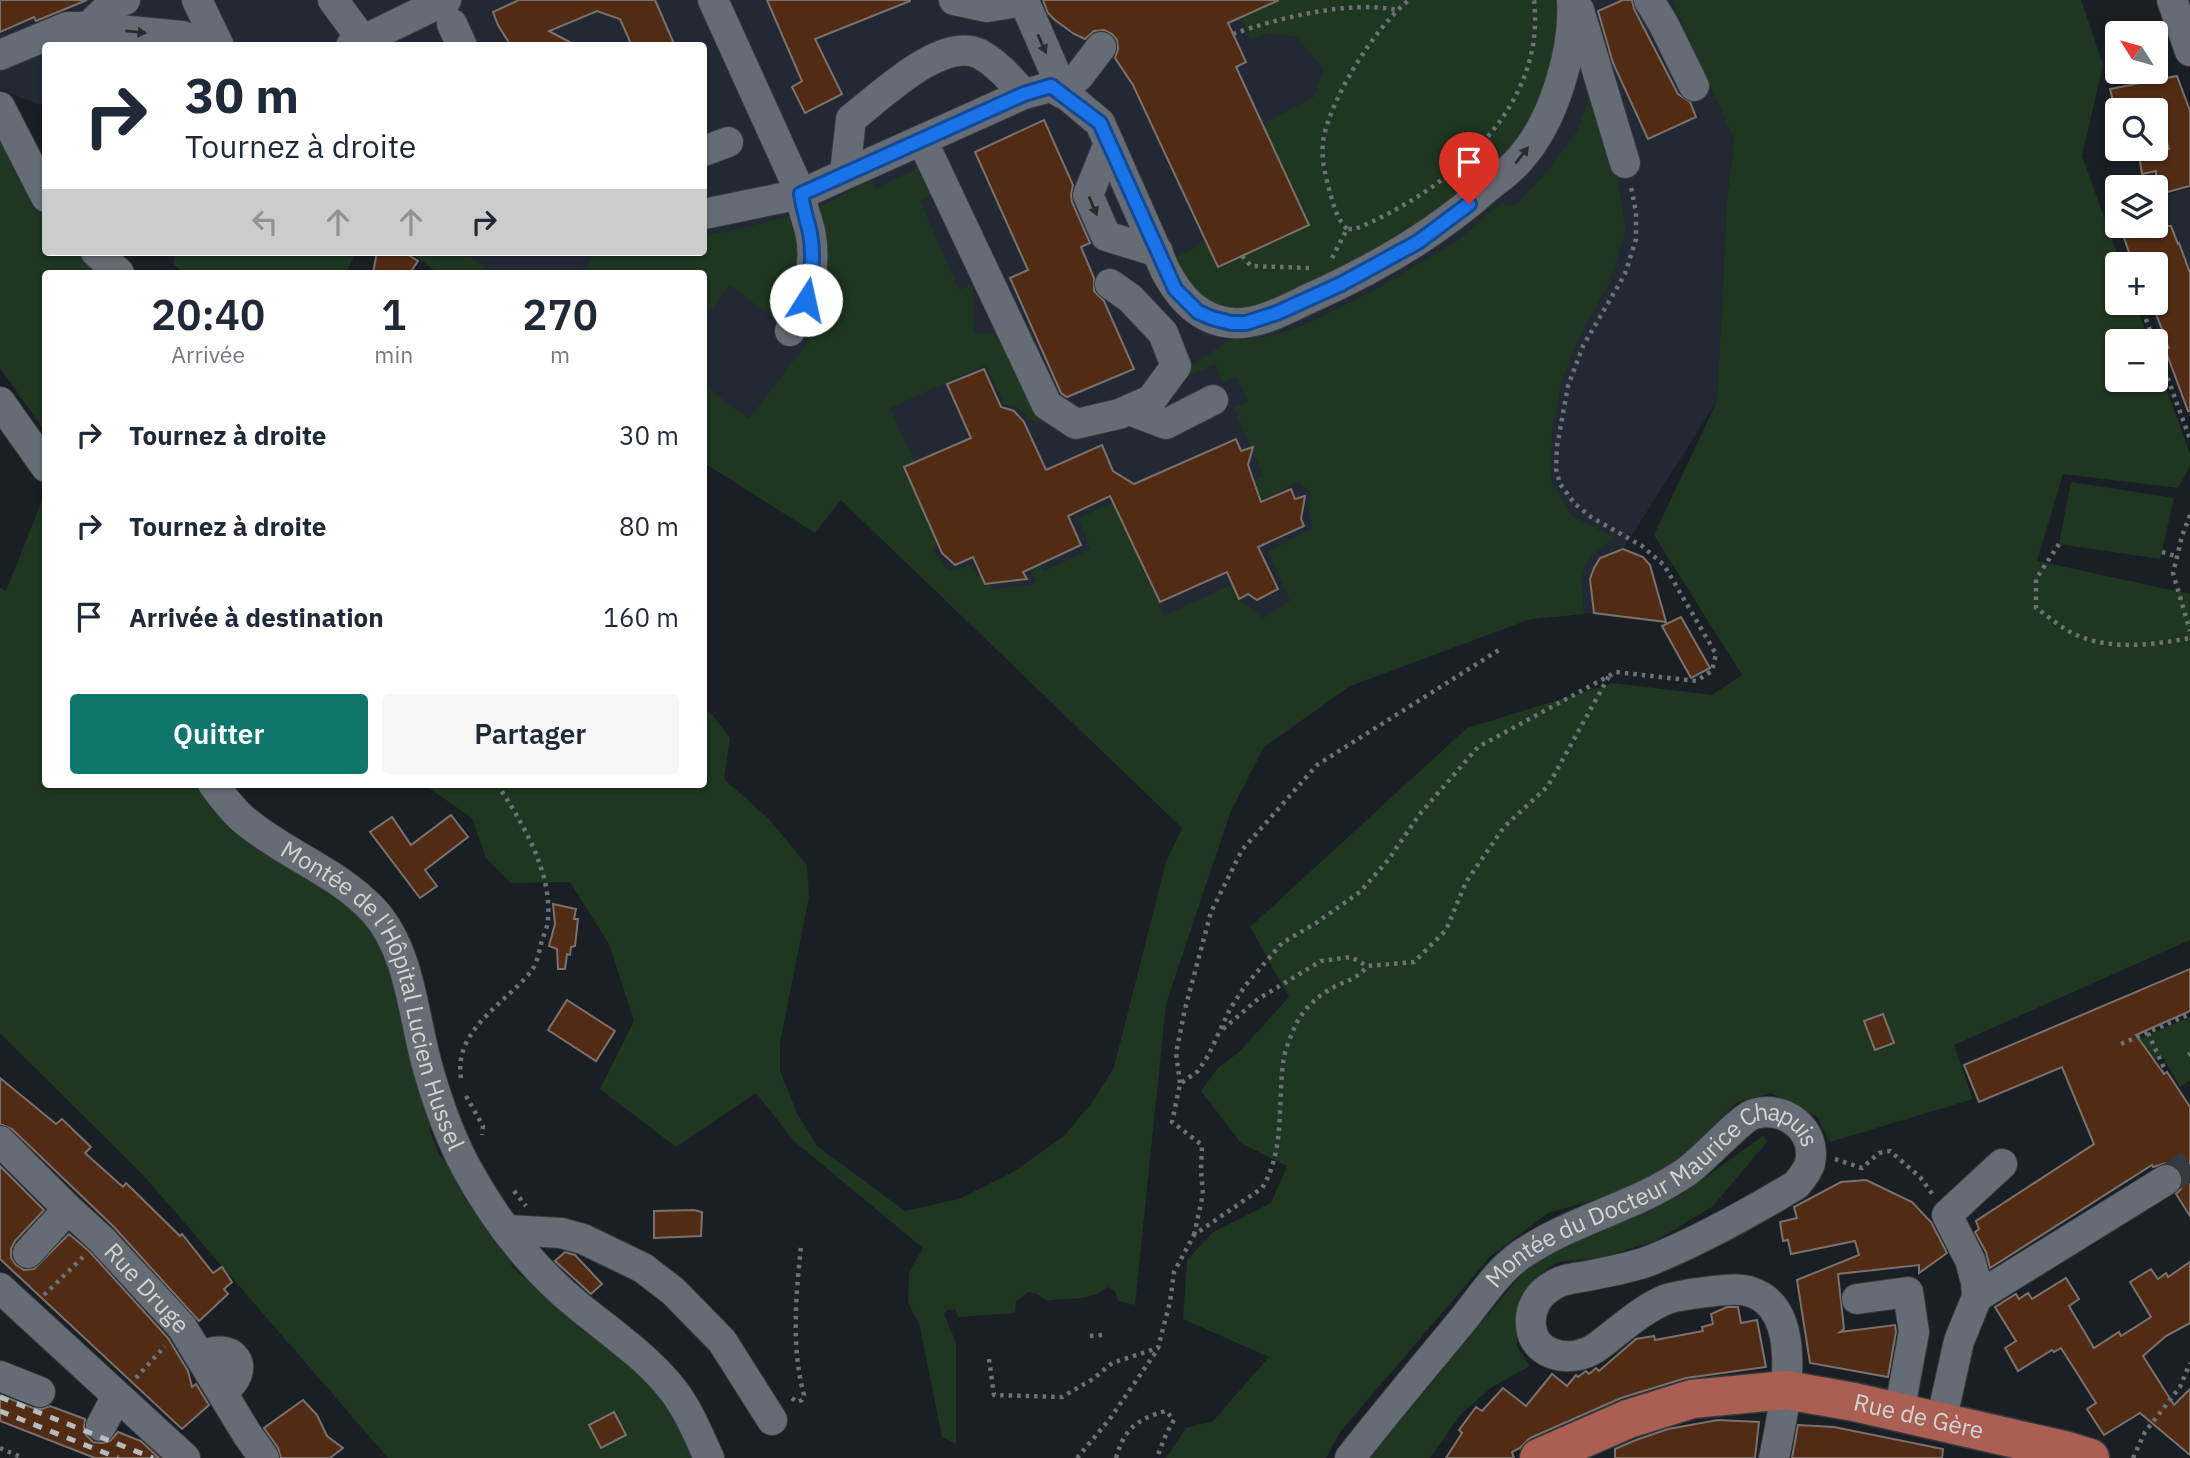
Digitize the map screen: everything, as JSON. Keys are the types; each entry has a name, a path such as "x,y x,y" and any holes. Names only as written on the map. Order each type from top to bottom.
{"main road":[{"name":"Rue de Gère","path":"1539,1458 1628,1419 1692,1399 1786,1390 1812,1393 2090,1458"}],"street":[{"path":"89,27 109,7 125,0"},
{"path":"197,0 217,42"},
{"path":"333,0 359,42"},
{"path":"713,0 801,194 803,213 810,232 812,278 806,300 790,331"},
{"path":"954,0 987,7 1024,1 1054,70 1060,92"},
{"path":"707,213 801,194 1024,94 1051,86 1100,123 1175,289 1184,300 1198,312 1231,323 1246,323 1277,313 1327,281 1418,242 1469,204 1521,159 1543,125 1560,81 1569,48 1574,0"},
{"path":"1574,0 1625,163"},
{"path":"1649,0 1693,86"},
{"path":"2172,0 2190,51"},
{"path":"365,42 453,23"},
{"path":"0,55 67,27 182,36 199,42"},
{"path":"1060,92 1079,76 1101,47"},
{"path":"845,173 850,119 925,61 961,49 977,53 998,65 1024,94"},
{"path":"0,107 42,190"},
{"path":"922,140 1047,405 1076,424 1119,414 1151,400 1176,366 1163,332 1130,298 1110,285"},
{"path":"1109,143 1088,195 1106,236 1158,252"},
{"path":"101,256 117,270"},
{"path":"1129,410 1166,424 1213,400"},
{"path":"0,401 42,461"},
{"name":"Montée de l'Hôpital Lucien Hussel","path":"216,788 242,819 355,894 374,911 387,929 404,972 426,1064 440,1109 467,1169 506,1230"},
{"name":"Montée du Docteur Maurice Chapuis","path":"1350,1458 1494,1281 1522,1253 1677,1178 1711,1152 1750,1115 1766,1111 1781,1113 1792,1119 1807,1137 1811,1151 1810,1165 1796,1185 1654,1259 1554,1284 1535,1303 1530,1315 1535,1340 1553,1355 1564,1357 1590,1351 1644,1310 1668,1299 1734,1289 1751,1292 1769,1303 1782,1325 1787,1364 1786,1390 1774,1458"},
{"name":"Rue Druge","path":"0,1141 101,1239 182,1327 264,1458"},
{"path":"1941,1422 1959,1341 1977,1297 1970,1260 1947,1215 2002,1164"},
{"path":"1977,1297 2166,1180"},
{"path":"28,1253 68,1209"},
{"path":"506,1230 561,1233 583,1239 643,1268 673,1291 722,1341 772,1420"},
{"path":"506,1230 555,1286 633,1350 668,1384 692,1420 709,1458"},
{"path":"1857,1299 1908,1292 1914,1332 1899,1413"},
{"path":"3,1298 125,1389 185,1458"},
{"path":"0,1376 40,1392"},
{"path":"101,1426 125,1389"}],"path":[{"path":"1409,0 1396,10 1366,51 1326,125 1323,172 1337,218 1348,229 1355,229 1401,208 1438,182 1492,132 1511,107 1530,61 1535,37 1534,0"},
{"path":"1233,34 1309,8 1346,2 1372,1 1384,3 1396,10"},
{"path":"1180,1084 1198,1071 1245,986 1282,943 1360,892 1389,859 1419,815 1478,747 1616,672 1696,681 1712,671 1716,654 1664,565 1642,547 1591,517 1575,504 1560,484 1556,469 1557,446 1568,386 1583,346 1625,274 1636,239 1636,212 1625,163"},
{"path":"1242,256 1251,265 1311,268 1327,281 1348,229"},
{"path":"2168,379 2190,439"},
{"path":"2190,515 2173,573 2190,631"},
{"path":"2059,544 2036,579 2036,608 2072,633 2109,645 2155,644 2190,638"},
{"path":"2162,552 2176,556"},
{"path":"1077,1458 1109,1420 1158,1348 1170,1302 1174,1272 1194,1235 1203,1194 1200,1170 1202,1145 1172,1122 1180,1084 1177,1053 1185,1009 1211,912 1242,850 1317,765 1502,648"},
{"path":"1220,1031 1258,999 1321,961 1351,957 1367,966 1414,962 1447,930 1466,882 1504,827 1548,786 1609,675"},
{"path":"484,1141 481,1133 483,1126 462,1089 459,1070 461,1054 466,1042 481,1022 534,968 548,919 541,870 519,821 499,788"},
{"path":"1194,1235 1262,1188 1268,1179 1273,1166 1282,1100 1284,1055 1297,1024 1307,1007 1330,989 1361,975 1367,966"},
{"path":"2121,1044 2190,1014"},
{"path":"2148,1033 2165,1070 2162,1072"},
{"path":"1811,1151 1862,1168 1879,1153 1891,1151 1920,1177 1947,1215"},
{"path":"510,1184 523,1203 561,1233"},
{"path":"788,1393 797,1402 802,1400 804,1395 799,1372 797,1332 797,1282 801,1246"},
{"path":"40,1299 87,1253"},
{"path":"1090,1336 1102,1335"},
{"path":"125,1389 172,1338"},
{"path":"989,1359 994,1395 1062,1396 1093,1379 1112,1363 1158,1348"},
{"path":"2133,1458 2145,1432 2180,1387 2190,1363"},
{"path":"1116,1458 1128,1430 1166,1410 1174,1420 1163,1437 1163,1445 1157,1458"},
{"path":"0,1448 23,1458"}],"shaded area":[{"path":"0,0 1672,0 1734,140 1727,199 1717,401 1623,549 1601,558 1594,567 1590,579 1593,613 1531,619 1350,686 1264,747 1230,813 1215,859 840,499 707,422 707,270 489,270 470,256 707,256 707,42 42,42 42,104 39,105 0,89"},
{"path":"2190,188 2190,416 2168,357 2168,329 2158,329 2152,315 2168,315 2168,252 2130,252 2124,238 2168,238 2168,194"}],"green space":[{"path":"1279,0 1559,0 1553,56 1540,105 1507,153 1458,197 1400,238 1252,313 1205,304 1173,259 1206,242 1218,267 1309,224 1263,124 1314,97 1324,69 1296,37 1267,33 1250,40 1241,17"},
{"path":"1672,0 2081,0 2103,65 2082,156 2105,220 2105,238 2112,238 2117,252 2105,252 2105,315 2139,315 2145,329 2105,329 2105,392 2167,392 2190,454 2190,466 2178,488 2063,474 2037,561 2190,594 2190,940 1954,1045 1973,1099 1830,1142 1817,1117 1771,1093 1737,1102 1700,1141 1661,1175 1619,1193 1548,1213 1490,1257 1340,1432 1326,1458 1166,1458 1186,1428 1213,1421 1269,1357 1183,1319 1187,1260 1213,1232 1271,1203 1287,1166 1241,1143 1201,1091 1218,1068 1239,1052 1289,997 1250,927 1467,728 1614,683 1712,695 1742,675 1654,535 1717,401 1727,199 1734,140"},
{"path":"1590,95 1616,169 1626,231 1609,284 1580,336 1562,379 1552,433 1551,481 1573,517 1615,538 1594,555 1584,570 1584,614 1531,619 1350,686 1264,747 1230,813 1166,1004 1135,1305 1118,1301 1115,1291 1107,1287 1087,1297 1047,1301 1028,1292 1016,1302 1015,1313 958,1317 955,1309 947,1310 944,1314 956,1343 956,1444 942,1437 919,1323 908,1303 909,1272 923,1248 794,1141 756,1093 676,1147 600,1089 634,1021 609,944 570,882 511,883 486,858 472,818 429,788 707,788 707,712 710,712 730,738 724,779 768,818 807,865 809,897 780,1043 780,1071 797,1113 817,1146 905,1211 959,1199 1013,1172 1064,1136 1094,1100 1114,1067 1166,862 1182,828 841,500 815,533 707,465 707,387 749,419 807,343 805,331 812,210 871,180 876,188 930,163 941,190 920,201 959,290 973,284 974,333 994,333 1011,352 1044,417 1037,425 1018,408 1004,404 986,365 890,408 915,462 904,468 939,546 932,548 949,571 970,566 993,589 1030,585 1036,581 1027,565 1038,559 1044,571 1091,549 1078,519 1113,502 1164,616 1233,584 1239,599 1263,618 1290,601 1268,551 1312,528 1308,511 1311,493 1299,481 1246,508 1241,489 1263,475 1234,408 1248,401 1237,377 1224,383 1215,364 1186,378 1183,371 1239,334 1247,340 1274,335 1305,324 1365,295 1457,241 1501,203 1514,207 1551,167 1577,131"},
{"path":"0,112 42,193 42,256 91,256 106,270 42,270 42,427 0,368"},
{"path":"790,216 798,245 799,268 794,289 781,316 772,317 730,285 707,315 707,270 586,270 593,256 707,256 707,235"},
{"path":"174,256 354,256 347,270 180,270 173,264"},
{"path":"415,256 470,256 489,270 434,270"},
{"path":"2071,482 2174,498 2160,559 2059,544"},
{"path":"42,501 42,788 199,788 207,801 353,909 371,929 391,971 411,1042 430,1131 439,1154 465,1186 510,1257 512,1267 634,1369 674,1412 693,1458 388,1458 144,1176 0,1033 0,588 6,591"},
{"path":"2190,1017 2190,1080 2180,1087 2162,1056 2125,1071 2116,1049"},
{"path":"1763,1136 1768,1141 1712,1207 1655,1241 1600,1258 1557,1262 1535,1278 1524,1292 1517,1313 1517,1346 1530,1366 1492,1387 1461,1414 1430,1458 1370,1458 1534,1259 1681,1195"}],"building":[{"path":"0,0 87,0 36,21 34,17 0,32"},
{"path":"519,0 655,0 673,42 630,42 620,19 597,11 549,31 570,42 509,42 493,12"},
{"path":"767,0 910,1 815,39 842,94 805,113 792,87 802,81"},
{"path":"1043,0 1279,0 1228,23 1246,62 1236,67 1309,225 1218,267 1133,85 1115,58 1117,40 1104,30 1094,31 1085,39 1074,34 1048,13"},
{"path":"1623,0 1632,0 1634,9 1678,94 1690,102 1696,117 1648,139 1613,63 1598,11"},
{"path":"2177,76 2190,111 2190,186 2168,192 2168,175 2156,175 2156,171 2142,174 2140,161 2168,161 2168,98 2112,98 2110,89 2136,84 2168,84 2168,78"},
{"path":"1044,120 1073,185 1072,202 1090,243 1081,247 1094,278 1094,291 1104,301 1134,369 1067,397 1061,393 1010,278 1028,270 975,152"},
{"path":"2168,226 2171,226 2179,243 2190,273 2190,411 2168,357 2168,329 2162,329 2157,315 2168,315 2168,252 2129,252 2124,238 2168,238"},
{"path":"376,256 410,256 418,261 412,270 374,270"},
{"path":"984,369 1001,407 1014,411 1024,422 1046,470 1102,445 1113,471 1134,484 1236,439 1241,451 1253,447 1248,465 1261,502 1291,489 1295,499 1305,496 1301,519 1304,526 1258,547 1278,589 1257,600 1248,594 1239,599 1227,572 1160,602 1110,496 1068,516 1081,545 1023,572 1027,579 985,584 973,557 955,565 942,553 904,467 971,438 947,384"},
{"path":"1623,549 1643,557 1650,565 1666,622 1594,613 1590,579 1594,568 1600,558"},
{"path":"1681,617 1710,668 1691,678 1662,626"},
{"path":"451,815 468,837 425,870 437,886 420,898 370,832 392,817 411,845"},
{"path":"553,904 576,909 574,919 578,919 575,946 571,947 570,955 567,954 565,969 558,969 557,949 549,946 555,924"},
{"path":"2190,969 2190,1011 2136,1035 2164,1074 2167,1072 2190,1107 2190,1216 2176,1194 2181,1189 2183,1180 2180,1170 2175,1165 2166,1163 2153,1167 2152,1165 1990,1268 1986,1252 1975,1232 1979,1229 1976,1221 2094,1144 2062,1067 1979,1102 1964,1065"},
{"path":"567,1000 615,1031 596,1061 548,1030"},
{"path":"1883,1014 1894,1043 1875,1050 1864,1021"},
{"path":"0,1078 56,1124 62,1119 91,1147 85,1153 123,1187 126,1183 180,1236 182,1234 213,1273 222,1267 232,1282 224,1289 228,1294 199,1321 114,1227 12,1129 0,1124"},
{"path":"0,1166 44,1210 15,1241 11,1258 24,1270 34,1269 69,1234 89,1251 168,1338 188,1371 192,1387 196,1384 209,1405 182,1429 0,1259"},
{"path":"1866,1180 1912,1202 1931,1222 1947,1253 1919,1273 1919,1265 1838,1274 1844,1329 1840,1332 1895,1325 1888,1377 1810,1363 1797,1280 1859,1255 1855,1241 1791,1254 1788,1240 1783,1241 1780,1222 1797,1218 1794,1207 1841,1182"},
{"path":"654,1211 702,1212 701,1236 654,1238"},
{"path":"565,1252 575,1255 602,1284 591,1294 555,1261"},
{"path":"2190,1262 2190,1323 2166,1336 2143,1356 2174,1405 2190,1389 2190,1455 2140,1413 2104,1435 2087,1409 2096,1403 2061,1348 2054,1352 2052,1350 2018,1371 2005,1348 2016,1341 1995,1307 2016,1294 2019,1299 2028,1293 2032,1299 2066,1278 2079,1299 2069,1306 2094,1348 2119,1332 2121,1336 2151,1317 2130,1282 2151,1269 2158,1279 2166,1273 2168,1277"},
{"path":"1727,1307 1738,1307 1741,1323 1757,1320 1766,1367 1686,1378 1621,1398 1530,1438 1512,1452 1514,1458 1446,1458 1462,1433 1459,1430 1476,1407 1482,1411 1503,1388 1526,1406 1552,1374 1567,1386 1576,1375 1578,1377 1586,1371 1589,1374 1596,1368 1599,1371 1636,1339 1654,1336 1655,1340 1703,1331 1702,1327 1713,1324 1711,1314"},
{"path":"0,1395 33,1408 50,1406 85,1419 86,1435 93,1442 110,1441 118,1432 141,1441 159,1458 95,1458 0,1421"},
{"path":"303,1400 317,1415 327,1436 343,1448 330,1458 281,1458 278,1448 264,1428"},
{"path":"614,1412 626,1435 601,1448 589,1425"},
{"path":"1718,1420 1759,1422 1755,1458 1615,1458 1615,1449 1636,1440 1668,1429"},
{"path":"1798,1425 1834,1427 1943,1449 1942,1458 1792,1458"}],"tunnel":[{"path":"2166,1180 2190,1165"}],"railway":[{"path":"0,1397 153,1458"},
{"path":"0,1411 118,1458"}],"route":[{"path":"806,300 812,278 812,258 810,232 803,213 801,194 1024,94 1051,86 1100,123 1175,289 1198,312 1212,318 1231,323 1246,323 1277,313 1341,284 1418,242 1469,204"}]}
